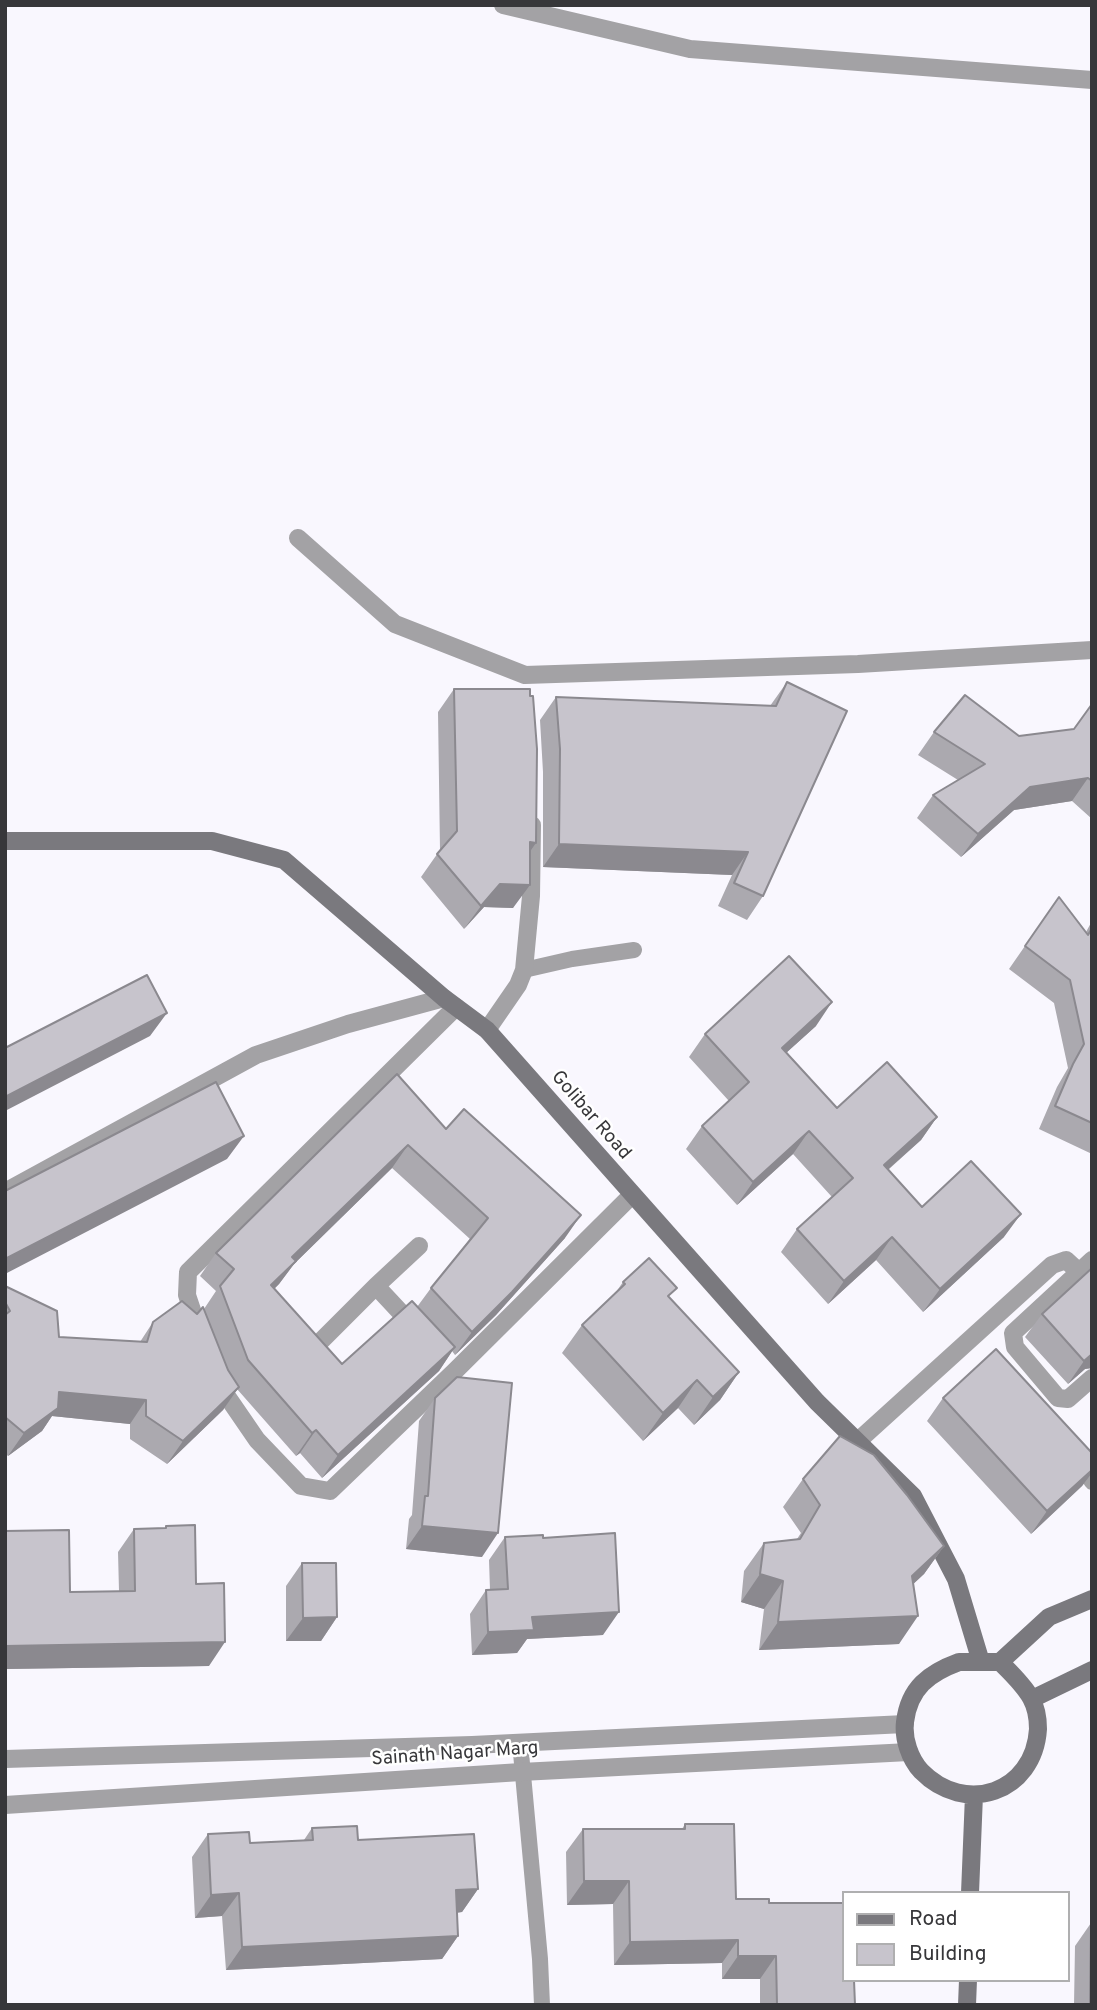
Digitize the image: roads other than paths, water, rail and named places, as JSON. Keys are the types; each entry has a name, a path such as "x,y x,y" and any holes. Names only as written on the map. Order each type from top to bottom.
{"street":[{"path":"503,5 690,50 1092,80"},
{"path":"298,538 395,624 526,682 1092,650"},
{"path":"487,1030 518,985 524,970 531,896 532,813"},
{"name":"Golibar Road","path":"5,841 212,841 284,860 450,1002 487,1030 817,1402 913,1496 956,1579 981,1661"},
{"path":"5,1192 256,1055 348,1024 450,1002"},
{"path":"450,1002 188,1272 187,1295 222,1390 257,1440 300,1486 330,1491 450,1366 632,1195"},
{"path":"313,1349 419,1246"},
{"path":"858,1441 1052,1265 1066,1260 1085,1265"},
{"path":"1085,1265 1013,1333 1015,1347 1058,1398 1068,1399 1092,1378"},
{"path":"376,1286 429,1343"},
{"path":"1000,1662 1049,1617 1092,1599"},
{"path":"981,1661 1000,1662 1032,1699 1038,1721 1037,1742 1029,1763 1014,1780 995,1791 974,1795 952,1792 932,1782 917,1766 909,1752 905,1724 909,1703 921,1684 938,1670 959,1662 981,1661"},
{"path":"1032,1699 1092,1670"},
{"path":"5,1759 520,1742 905,1724"},
{"name":"Sainath Nagar Marg","path":"5,1805 521,1772 909,1752"},
{"path":"971,1891 974,1795"},
{"path":"967,2005 968,1982"}],"lane":[{"path":"524,970 572,958 634,950"},
{"path":"1024,1378 1039,1401"},
{"path":"1069,1447 1092,1482"},
{"path":"520,1742 542,2005"}]}
